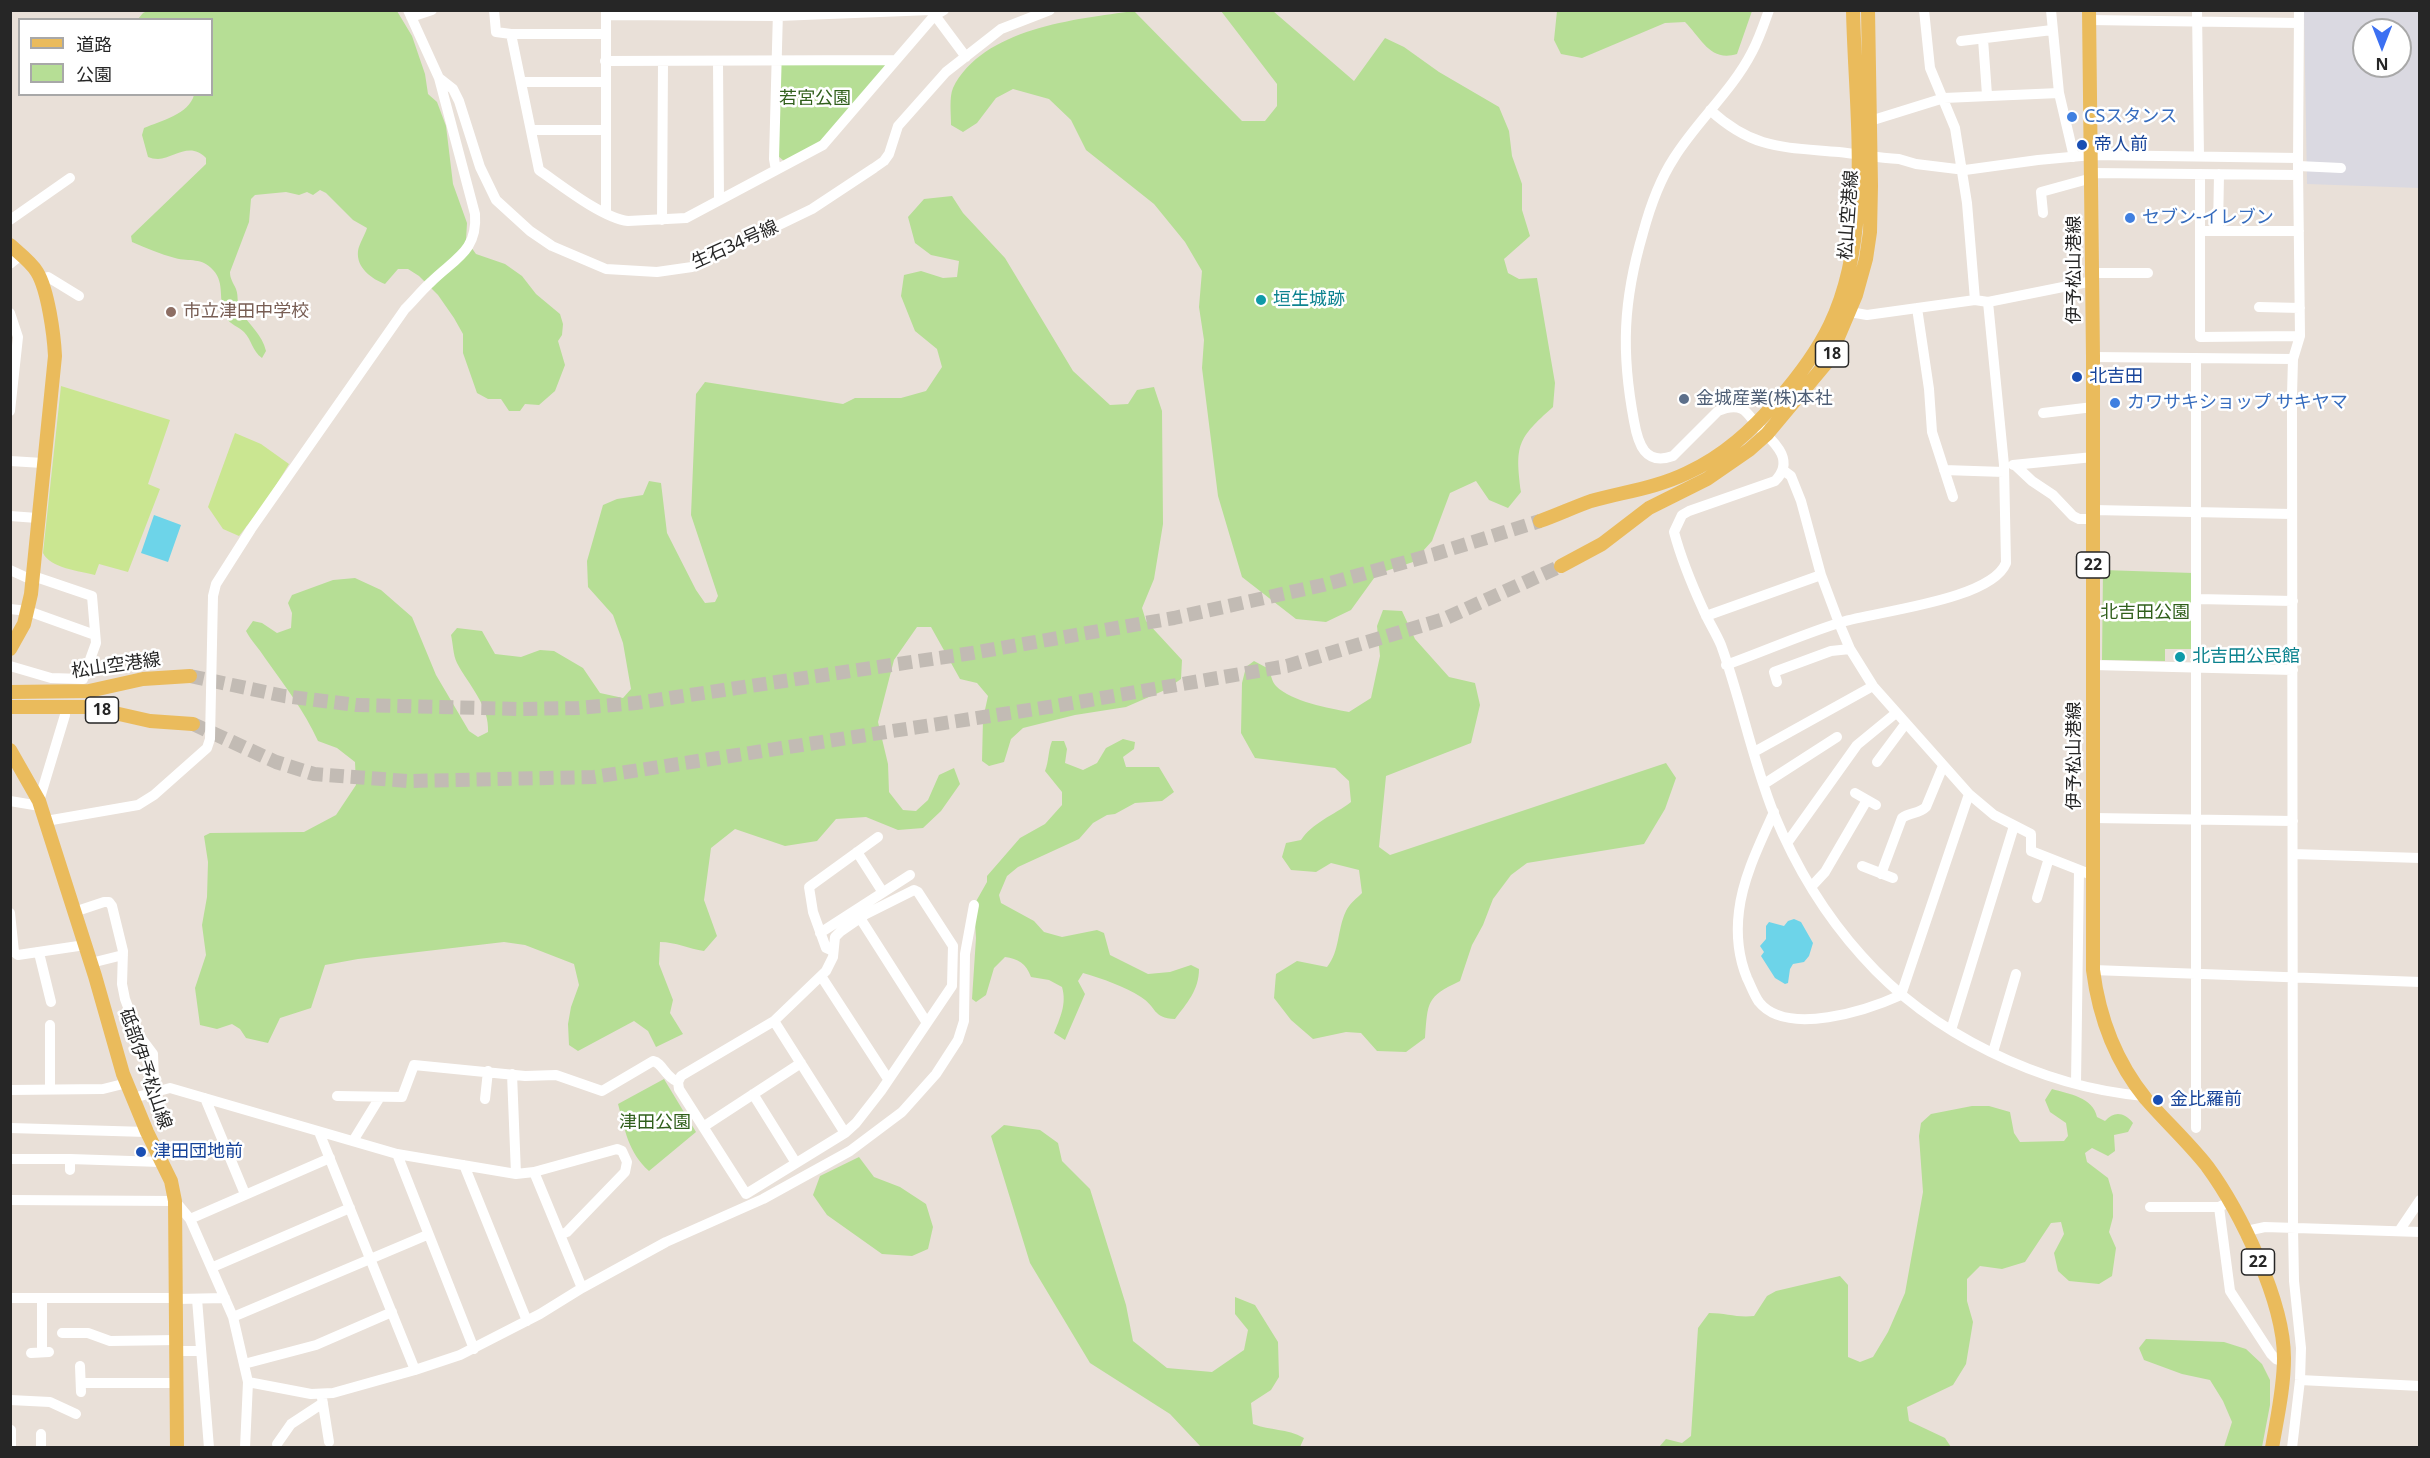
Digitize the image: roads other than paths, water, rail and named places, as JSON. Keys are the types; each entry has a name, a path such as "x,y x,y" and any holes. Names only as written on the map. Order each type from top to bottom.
{"main road":[{"name":"松山空港線","path":"1540,521 1591,501 1644,489 1687,473 1762,429 1828,361 1850,312 1866,259 1870,232 1853,10"},
{"name":"松山空港線","path":"1561,566 1602,544 1656,504 1707,480 1749,450 1788,389 1812,357 1840,300 1856,236 1870,121 1868,10"},
{"name":"伊予松山港線","path":"2089,15 2093,277 2093,818 2086,872 2095,986 2112,1043 2128,1073 2144,1096 2207,1166 2224,1204 2245,1234 2271,1290 2282,1330 2284,1362 2283,1383 2272,1448"},
{"path":"10,246 16,260 36,270 41,279 55,356 28,611 24,624 10,649"},
{"name":"松山空港線","path":"10,692 89,691 143,679 190,676"},
{"name":"松山空港線","path":"10,707 88,707 150,721 193,724"},
{"name":"砥部伊予松山線","path":"10,750 40,803 127,1083 147,1132 171,1181 175,1201 177,1448"}],"street":[{"path":"46,821 138,805 154,795 207,748 210,739 213,596 216,584 251,529 405,309 464,253 475,236 475,214 438,78 410,14 432,10"},
{"path":"606,212 606,13 932,10 939,13 966,57"},
{"name":"生石34号線","path":"438,78 453,89 456,95 480,167 496,200 530,231 552,246 606,269 657,272 692,267 812,210 884,161 889,154 898,126 946,72 1001,29 1050,10"},
{"path":"1770,10 1752,53 1673,159 1651,204 1637,254 1625,319 1629,398 1638,441 1651,457 1659,459 1673,456 1718,411 1727,408 1742,409 1782,453 1783,470 1775,481 1689,511 1682,516 1674,532 1706,616 1720,645 1764,784 1787,843 1811,887 1861,956 1901,995 1951,1029 1993,1052 2018,1064 2076,1084 2112,1093 2144,1096"},
{"path":"1924,10 1930,68 1955,128 1967,203 1975,300"},
{"path":"2051,10 2059,93 2074,157"},
{"path":"2292,1448 2300,1380 2301,1348 2295,1291 2293,1228 2292,514 2293,359 2300,336 2299,10"},
{"path":"493,11 496,32 606,34"},
{"path":"777,170 774,159 778,13"},
{"path":"511,34 539,170 619,220 662,220 686,218 828,142 896,60 939,13"},
{"path":"2089,15 2197,16 2300,23"},
{"path":"2197,16 2199,156"},
{"path":"1961,41 2052,30"},
{"path":"1983,39 1987,95"},
{"path":"605,62 896,60"},
{"path":"662,220 663,62"},
{"path":"718,62 719,200"},
{"path":"521,82 606,82"},
{"path":"1870,121 1944,98 2059,93"},
{"path":"1710,110 1732,129 1764,143 1805,151 1961,169 2092,155 2199,156 2341,168"},
{"path":"531,130 606,130"},
{"path":"2043,213 2041,192 2092,176 2219,174 2298,166"},
{"path":"2200,174 2200,337 2300,336"},
{"path":"2218,231 2219,174"},
{"path":"10,220 70,178"},
{"path":"2200,231 2299,231"},
{"path":"1850,312 1867,315 1975,300 1988,302 2093,277 2148,273"},
{"path":"41,279 48,277 79,296"},
{"path":"1726,665 1839,623 1940,600 1997,577 2006,563 2008,467 1988,302"},
{"path":"2259,307 2300,308"},
{"path":"1917,308 1929,388 1932,432 1953,497"},
{"path":"10,313 18,337 10,411"},
{"path":"2093,357 2293,359"},
{"path":"2196,358 2196,1128"},
{"path":"2043,413 2093,407"},
{"path":"1944,470 2008,467 2093,457"},
{"path":"10,461 43,463"},
{"path":"2008,467 2053,495 2073,516 2079,519 2093,514 2196,512 2292,514"},
{"path":"1783,470 1791,476 1801,501 1821,575 1839,623 1850,649 1873,686 1969,794 1995,815 2031,834 2031,851 2086,872 2077,990 2076,1084"},
{"path":"10,516 37,518"},
{"path":"10,570 92,596 96,643 83,679 51,678 10,666"},
{"path":"1706,616 1821,575"},
{"path":"2197,599 2293,601"},
{"path":"10,609 28,611 95,635"},
{"path":"1777,682 1774,672 1831,651 1850,649"},
{"path":"2093,665 2293,670"},
{"path":"1754,752 1873,686"},
{"path":"1787,843 1857,745 1896,713"},
{"path":"10,801 40,803 65,715"},
{"path":"1877,762 1906,723"},
{"path":"1764,784 1837,737"},
{"path":"1881,874 1902,818 1907,814 1922,812 1926,807 1943,766"},
{"path":"1811,887 1825,872 1871,802 1855,793"},
{"path":"1774,812 1758,849 1739,909 1737,939 1741,962 1760,1004 1776,1014 1793,1020 1822,1018 1887,1002 1901,995 1969,794"},
{"path":"2093,818 2293,821"},
{"path":"1951,1029 2014,825"},
{"path":"833,951 826,948 820,933 809,887 878,837"},
{"path":"857,852 882,891"},
{"path":"2293,854 2420,858"},
{"path":"2037,898 2049,858"},
{"path":"1862,866 1893,878"},
{"path":"820,933 909,875"},
{"path":"277,1444 291,1424 322,1398 415,1370 474,1349 746,1200 796,1163 846,1133 888,1079 952,986 953,946 918,892 914,890 860,918 835,937 831,964 774,1021 681,1076 678,1082 679,1089 746,1200"},
{"path":"74,912 109,902 112,906 123,955 122,984 125,999 138,1034 153,1054 157,1091"},
{"path":"746,1200 763,1199 870,1138 902,1112 936,1074 958,1040 964,1022 965,954 974,905"},
{"path":"10,913 14,952 23,955 85,945"},
{"path":"860,918 927,1023"},
{"path":"39,953 51,1002"},
{"path":"91,963 123,955"},
{"path":"2093,970 2420,982"},
{"path":"1993,1052 2016,974"},
{"path":"821,976 888,1079"},
{"path":"2077,990 2095,986"},
{"path":"774,1021 846,1133"},
{"path":"50,1025 50,1089"},
{"path":"337,1096 402,1097 414,1065 512,1074 556,1075 602,1092 653,1061 660,1065 667,1077 678,1082"},
{"path":"703,1127 801,1063"},
{"path":"485,1099 488,1071"},
{"path":"512,1074 516,1174"},
{"path":"10,1090 103,1089 127,1083"},
{"path":"133,1098 170,1088 397,1154 516,1174 534,1172 617,1149 622,1151 627,1162 625,1172 567,1232 560,1235"},
{"path":"753,1094 796,1163"},
{"path":"352,1141 380,1097"},
{"path":"205,1098 245,1194"},
{"path":"10,1128 147,1132"},
{"path":"319,1132 415,1370"},
{"path":"397,1154 427,1235 474,1349"},
{"path":"190,1219 330,1158"},
{"path":"10,1160 70,1165 161,1162"},
{"path":"464,1165 527,1321"},
{"path":"534,1172 582,1288"},
{"path":"10,1200 175,1201 190,1219 213,1266 233,1317 248,1382 244,1448"},
{"path":"2399,1231 2420,1200"},
{"path":"2150,1207 2224,1204 2231,1294 2271,1354 2284,1362"},
{"path":"213,1266 350,1208"},
{"path":"2245,1234 2258,1228 2420,1232"},
{"path":"233,1317 427,1235"},
{"path":"10,1298 225,1298"},
{"path":"41,1352 42,1298"},
{"path":"197,1299 209,1448"},
{"path":"244,1364 316,1345 392,1312"},
{"path":"62,1333 88,1333 110,1341 177,1346 201,1351"},
{"path":"80,1366 81,1387 177,1383"},
{"path":"2300,1380 2420,1386"},
{"path":"248,1382 322,1398"},
{"path":"322,1398 329,1442"},
{"path":"10,1400 50,1402 76,1414"},
{"path":"11,1430 11,1448"},
{"path":"41,1434 41,1448"}],"water":[{"path":"154,515 181,525 168,562 141,553"},
{"path":"1794,919 1801,922 1813,943 1809,956 1804,962 1793,964 1788,983 1785,984 1775,978 1761,956 1764,952 1760,946 1766,939 1766,926 1769,922 1784,926 1788,921"}],"tunnel":[{"path":"190,676 284,696 356,705 521,709 578,708 636,703 972,653 1174,618 1323,585 1435,554 1540,521"},
{"path":"193,724 276,762 314,774 408,781 594,777 1055,706 1287,666 1444,619 1561,566"}],"place":[{"name":"CSスタンス","path":"2072,117"},
{"name":"帝人前","path":"2082,145"},
{"name":"セブン-イレブン","path":"2130,218"},
{"name":"垣生城跡","path":"1261,300"},
{"name":"市立津田中学校","path":"171,312"},
{"name":"北吉田","path":"2077,377"},
{"name":"金城産業(株)本社","path":"1684,399"},
{"name":"カワサキショップ サキヤマ","path":"2115,403"},
{"name":"北吉田公民館","path":"2180,657"},
{"name":"金比羅前","path":"2158,1100"},
{"name":"津田団地前","path":"141,1152"}],"park label":[{"name":"若宮公園","path":"815,99"},
{"name":"北吉田公園","path":"2145,613"},
{"name":"津田公園","path":"655,1123"}]}
